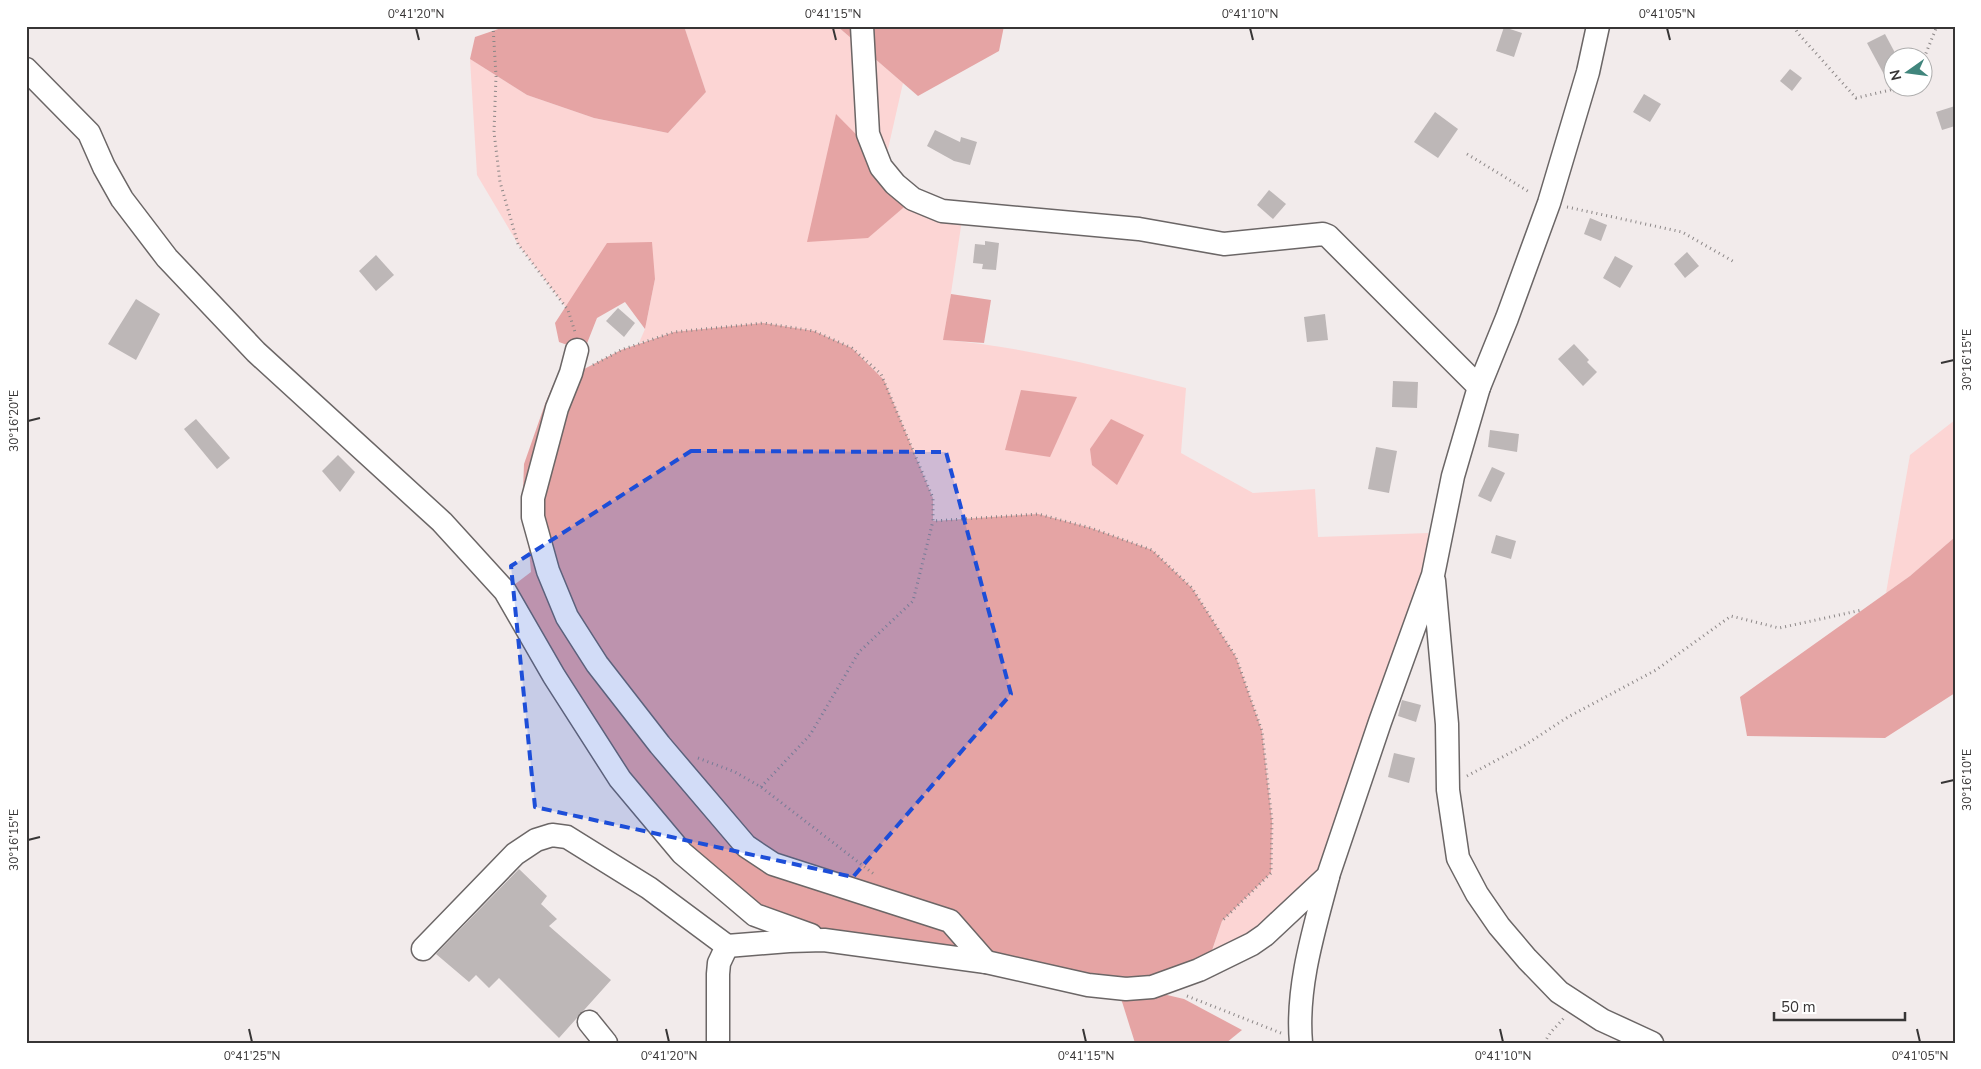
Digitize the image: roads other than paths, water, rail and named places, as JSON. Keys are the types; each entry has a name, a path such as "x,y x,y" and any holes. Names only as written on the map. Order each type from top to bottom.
{"street":[{"path":"862,26 868,134 881,167 895,184 913,199 942,211 1139,229 1224,244 1323,234 1328,236 1479,387"},
{"path":"1293,1039 1299,1024 1301,996 1328,876 1433,575 1453,476 1479,387 1507,318 1549,203 1588,72 1598,26"},
{"path":"26,69 89,133 104,168 122,199 167,258 256,352 442,522 505,591 554,676 620,779 682,853 755,915 824,940"},
{"path":"577,350 571,373 557,408 533,498 533,517 548,571 567,617 597,664 660,745 746,846 773,864 950,921 986,962"},
{"path":"1433,575 1447,724 1448,790 1458,858 1477,894 1499,926 1559,992 1602,1020 1652,1043"},
{"path":"423,949 515,854 536,840 552,835 567,837 649,888 727,946 824,940 986,962 1088,985 1126,989 1152,987 1199,970 1252,944 1265,935 1328,876"},
{"path":"718,1043 718,974 719,964 727,946"},
{"path":"589,1022 606,1043"}]}
